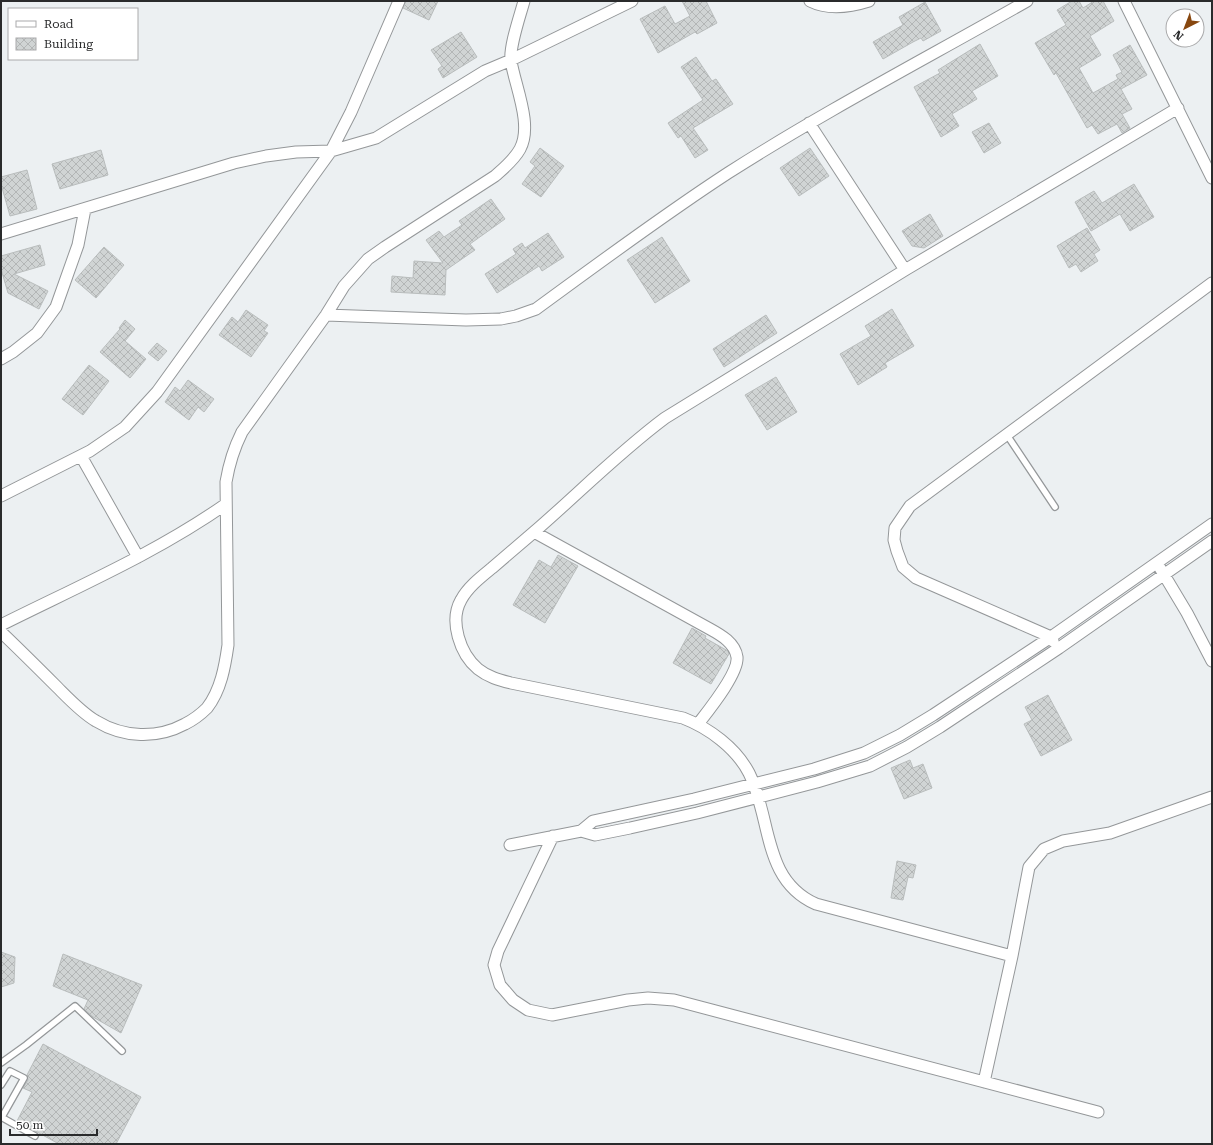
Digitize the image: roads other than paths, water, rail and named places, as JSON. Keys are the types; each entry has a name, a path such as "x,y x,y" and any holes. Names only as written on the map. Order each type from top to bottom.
{"street":[{"path":"1,496 90,451 125,427 157,392 331,151 351,112 399,1"},
{"path":"1,632 76,706 95,721 115,731 136,735 153,735 175,729 194,719 207,707 218,688 224,669 228,645 226,482 234,447 242,432 326,315 344,286 368,259 494,176 509,163 520,148 524,135 524,122 511,60 513,41 524,1"},
{"path":"1,234 234,163 266,156 296,152 331,151 376,138 485,71 511,60 632,1"},
{"path":"810,1 829,6 843,7 857,5 868,1"},
{"path":"326,315 494,320 516,316 536,309 666,214 729,172 1009,5 1027,1"},
{"path":"1124,1 1212,178"},
{"path":"1012,956 892,925 816,904 807,900 788,884 777,866 758,797 749,773 741,760 714,735 698,724 683,718 492,678 477,668 465,654 457,634 455,616 460,601 470,587 534,532 638,438 665,418 904,270 1178,108"},
{"path":"810,123 904,270"},
{"path":"1,359 14,352 37,333 56,307 78,244 85,209"},
{"path":"1059,648 1051,637 916,578 903,567 894,540 895,528 910,506 1212,283"},
{"path":"81,456 138,557"},
{"path":"1,625 138,557 200,522 226,504"},
{"path":"581,831 593,821 694,799 841,761 864,753 900,735 933,715 1051,637 1212,524"},
{"path":"534,532 710,628 723,636 734,647 737,657 737,666 731,678 698,724"},
{"path":"510,845 581,831 595,835 698,813 817,782 876,763 907,747 940,727 1059,648 1212,541"},
{"path":"1157,563 1187,613 1212,660"},
{"path":"984,1082 1012,956 1029,867 1044,849 1063,841 1110,833 1212,797"},
{"path":"553,836 498,950 494,965 500,985 513,1000 528,1010 552,1015 628,1000 648,998 674,1000 1098,1112"}],"lane":[{"path":"1007,435 1055,508"},
{"path":"1,1063 75,1006 111,1042 122,1050"},
{"path":"1,1085 10,1070 24,1078 1,1117 35,1136"}]}
